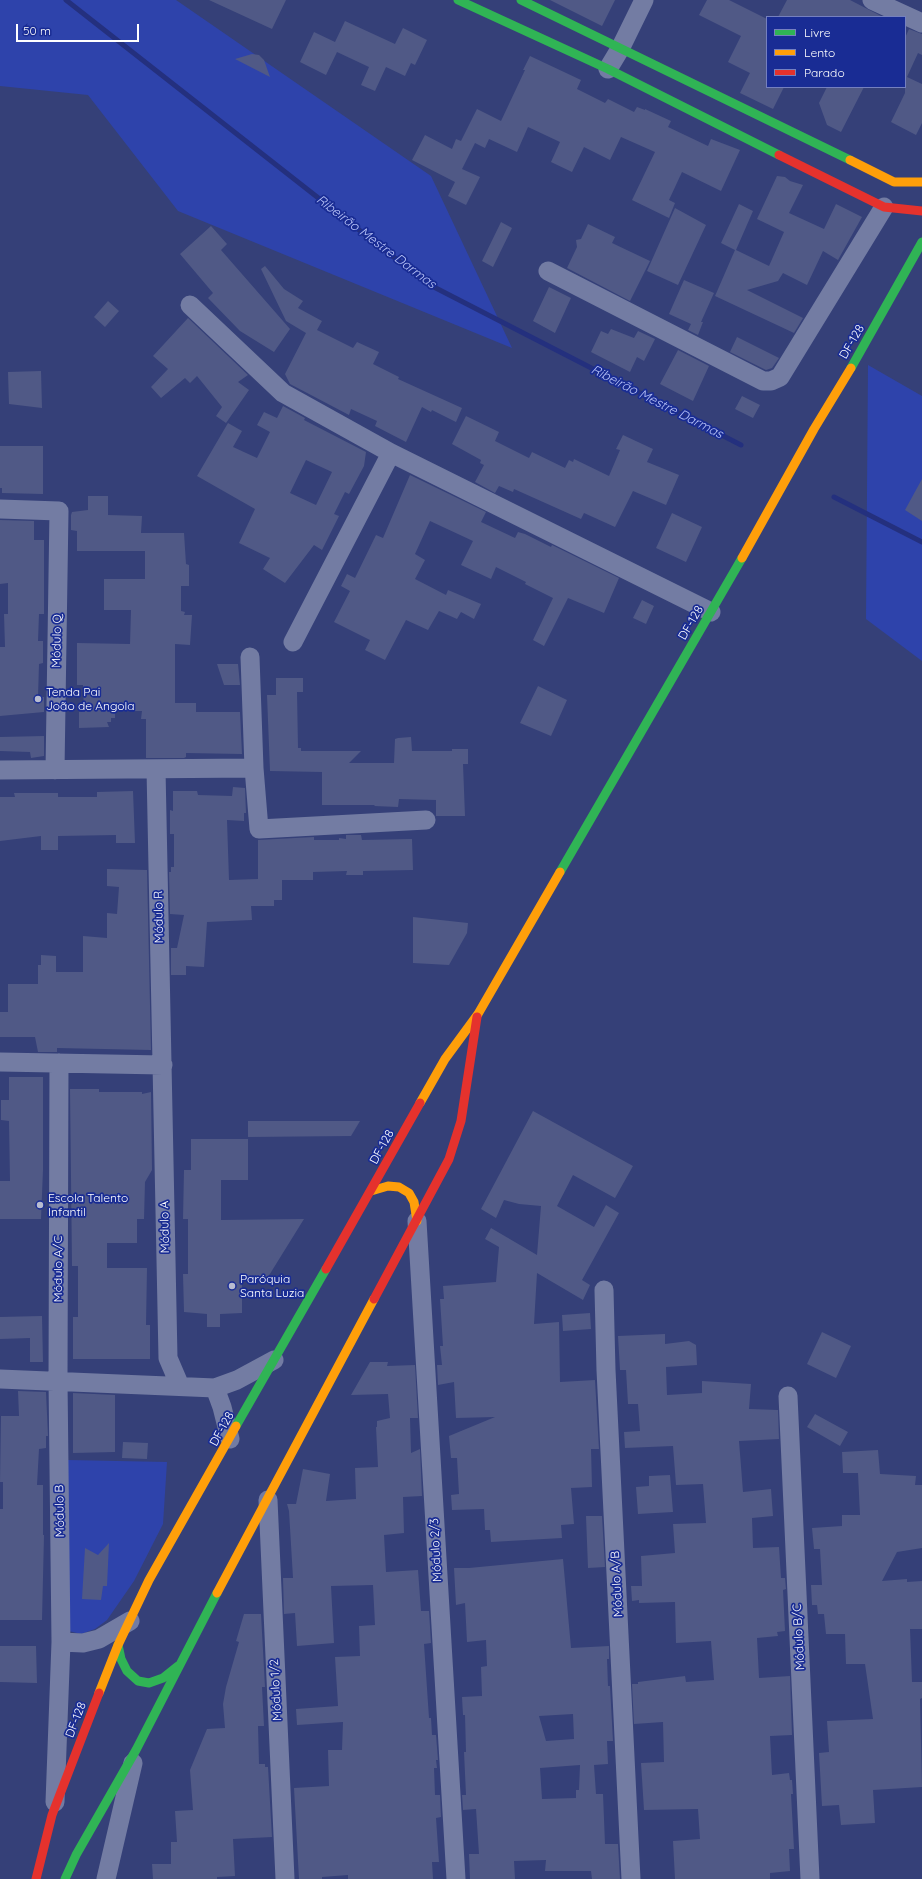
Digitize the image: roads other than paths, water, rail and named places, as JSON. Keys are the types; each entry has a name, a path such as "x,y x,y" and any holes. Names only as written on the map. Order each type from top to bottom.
{"main road":[{"path":"458,0 608,69 812,167 884,207 922,211"},
{"path":"521,0 820,150 894,182 922,182"},
{"name":"DF-128","path":"36,1879 55,1808 118,1645 149,1580 445,1059 478,1014 711,612 814,429 860,354 922,242"},
{"name":"DF-128","path":"65,1879 76,1855 136,1750 178,1666 449,1159 462,1114 478,1014"},
{"path":"371,1191 388,1186 399,1186 409,1193 414,1202 417,1221"},
{"path":"118,1645 121,1659 127,1671 138,1681 149,1683 163,1678 178,1666"}],"street":[{"path":"608,69 620,49 644,0"},
{"path":"872,0 905,16"},
{"path":"906,16 922,24"},
{"path":"548,271 763,381 771,382 780,377 884,207"},
{"path":"190,305 284,393 391,453 711,612"},
{"path":"293,642 391,453"},
{"name":"Módulo Q","path":"0,509 59,511 55,770"},
{"path":"250,657 254,768 259,830 426,820"},
{"path":"0,770 254,768"},
{"name":"Módulo R","path":"156,769 163,1065"},
{"path":"0,1062 163,1065"},
{"name":"Módulo A/C","path":"58,1380 59,1063"},
{"name":"Módulo A","path":"163,1065 168,1358 180,1386"},
{"name":"Módulo 2/3","path":"417,1221 456,1879"},
{"name":"Módulo A/B","path":"604,1290 606,1370 631,1879"},
{"path":"0,1379 58,1380 215,1388 237,1380 274,1360"},
{"name":"Módulo B","path":"55,1808 56,1744 61,1642 58,1380"},
{"path":"215,1388 222,1407 230,1439"},
{"name":"Módulo B/C","path":"788,1396 810,1879"},
{"name":"Módulo 1/2","path":"268,1500 285,1879"},
{"path":"61,1642 83,1644 99,1639 130,1621"},
{"path":"106,1879 136,1750"}],"waterway":[{"name":"Ribeirão Mestre Darmas","path":"66,0 428,284 741,445"},
{"name":"Ribeirão Mestre Darmas","path":"834,497 922,542"}],"place":[{"name":"Tenda Pai João de Angola","path":"38,699"},
{"name":"Escola Talento Infantil","path":"40,1205"},
{"name":"Paróquia Santa Luzia","path":"232,1286"}]}
